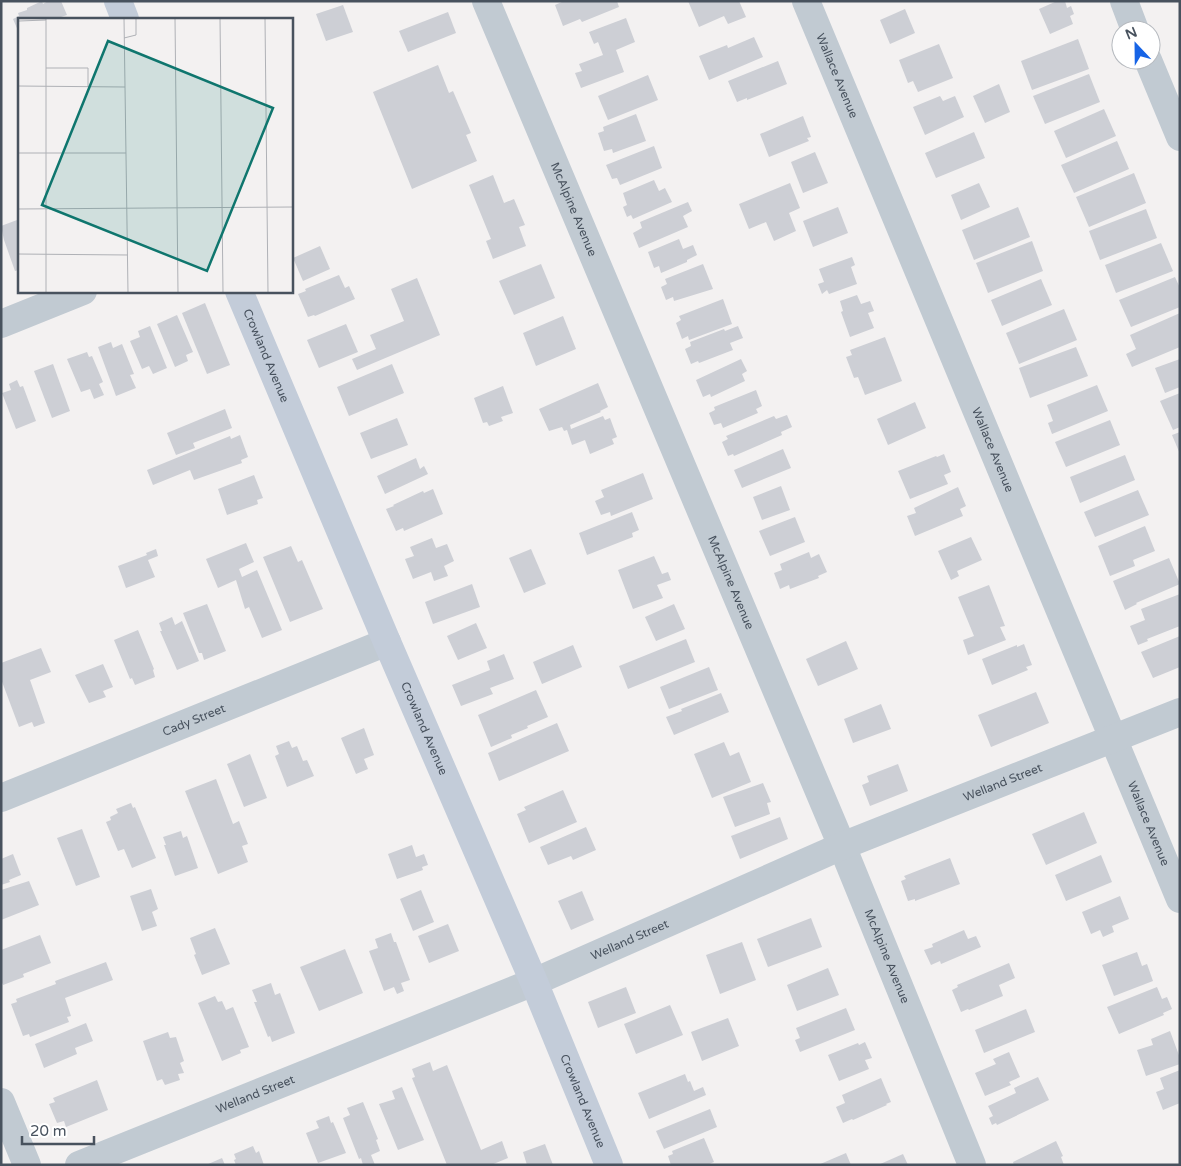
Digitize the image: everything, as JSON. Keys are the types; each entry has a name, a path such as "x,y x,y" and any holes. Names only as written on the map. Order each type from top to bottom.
{"main road":[{"path":"118,1 126,18"},
{"name":"Crowland Avenue","path":"240,292 387,642 534,982 609,1165"}],"street":[{"name":"McAlpine Avenue","path":"486,1 842,846 972,1165"},
{"name":"Wallace Avenue","path":"806,1 1180,899"},
{"path":"1124,1 1132,20"},
{"path":"1152,70 1180,137"},
{"path":"1,324 81,292"},
{"name":"Cady Street","path":"1,798 387,642"},
{"name":"Welland Street","path":"79,1165 534,982 842,846 1180,712"},
{"path":"1,1102 26,1165"}],"building":[{"path":"42,1 43,4 48,1 61,1 67,15 62,18 18,18 18,31 13,19 19,16 18,13 27,10 27,8"},
{"path":"564,1 617,1 619,7 582,22 580,19 563,26 555,5"},
{"path":"688,1 739,1 746,17 728,24 724,16 699,27"},
{"path":"1057,1 1065,1 1067,8 1071,6 1074,14 1070,16 1073,24 1050,34 1039,9"},
{"path":"343,5 353,32 326,41 316,14"},
{"path":"905,9 915,33 890,44 880,20"},
{"path":"448,12 456,33 408,52 399,31"},
{"path":"626,18 635,42 616,50 624,72 581,88 575,73 582,71 579,64 603,55 598,42 594,44 589,32"},
{"path":"754,37 763,57 709,80 699,56 727,45 728,48"},
{"path":"1078,39 1089,69 1032,90 1021,61"},
{"path":"939,44 953,78 918,92 913,81 908,83 899,60"},
{"path":"778,61 787,84 747,100 747,98 737,102 728,81"},
{"path":"438,65 449,93 453,91 471,133 466,135 477,161 412,189 373,92"},
{"path":"1089,74 1100,102 1045,124 1033,96"},
{"path":"648,75 658,100 608,120 598,96"},
{"path":"999,84 1010,112 985,123 973,96"},
{"path":"940,96 943,101 955,96 964,117 925,135 913,107"},
{"path":"1104,109 1116,136 1066,158 1054,131"},
{"path":"636,114 646,141 613,153 612,149 604,151 598,133 604,131 603,127"},
{"path":"803,116 811,137 807,138 809,141 769,157 760,134"},
{"path":"974,132 985,158 936,178 925,153"},
{"path":"1117,141 1129,169 1074,193 1061,165"},
{"path":"654,146 662,168 620,185 617,178 612,179 606,165"},
{"path":"815,152 828,183 803,193 791,162"},
{"path":"1134,173 1146,203 1089,227 1076,197"},
{"path":"493,175 504,203 514,199 525,225 519,227 526,246 493,259 486,241 491,239 469,185"},
{"path":"654,180 659,191 665,188 672,202 633,219 631,215 627,217 623,207 627,205 623,193"},
{"path":"790,183 800,208 789,213 796,231 774,241 766,222 749,229 739,204"},
{"path":"979,183 990,207 961,220 951,195"},
{"path":"688,202 692,211 683,216 688,227 639,248 633,233 642,228 640,222"},
{"path":"838,207 848,233 813,247 803,221"},
{"path":"1018,207 1030,237 974,260 962,230"},
{"path":"1146,209 1157,238 1100,260 1089,231"},
{"path":"17,220 18,222 18,270 15,271 1,226"},
{"path":"679,239 683,249 693,245 697,255 687,260 687,262 661,273 659,266 654,268 648,252"},
{"path":"1032,241 1043,271 988,293 976,263"},
{"path":"1161,243 1173,271 1116,293 1105,265"},
{"path":"320,246 330,269 303,281 293,258"},
{"path":"852,257 855,265 851,267 857,284 829,294 827,290 822,294 818,284 824,282 819,269"},
{"path":"541,264 555,298 514,315 499,281"},
{"path":"703,264 713,289 674,301 673,297 666,300 661,287 667,284 665,279"},
{"path":"339,275 345,288 349,286 355,299 315,316 308,317 298,294 306,291 305,289"},
{"path":"1175,277 1180,288 1180,307 1131,327 1119,300"},
{"path":"417,278 440,335 357,370 352,359 376,349 370,335 404,321 391,289"},
{"path":"1041,279 1052,305 1002,326 991,300"},
{"path":"857,295 861,304 870,301 874,311 868,313 874,328 850,337 841,312 843,311 840,301"},
{"path":"723,299 732,324 689,340 688,336 682,339 676,323 681,320 679,316"},
{"path":"205,303 230,365 207,374 182,313"},
{"path":"1064,309 1077,340 1019,364 1006,333"},
{"path":"1180,313 1180,347 1132,367 1126,354 1136,349 1130,335"},
{"path":"177,315 193,352 186,355 188,361 175,367 157,324"},
{"path":"563,316 576,349 536,366 523,333"},
{"path":"346,324 358,352 319,368 307,340"},
{"path":"150,326 167,368 153,374 149,366 142,369 130,341 140,337 138,331"},
{"path":"738,326 743,338 730,343 733,350 699,363 698,361 691,364 685,349 691,346 690,342 724,329 725,331"},
{"path":"885,337 902,381 865,395 858,377 854,378 846,357 852,355 850,350"},
{"path":"111,342 113,348 122,344 134,374 130,375 136,388 116,396 98,347"},
{"path":"1076,347 1088,376 1030,398 1019,368"},
{"path":"87,352 89,357 92,356 103,382 99,384 104,395 94,399 90,389 81,392 67,359"},
{"path":"741,359 747,371 742,374 745,381 711,397 710,394 703,397 696,380"},
{"path":"1180,359 1180,387 1165,393 1155,368"},
{"path":"53,364 70,411 52,418 34,371"},
{"path":"392,364 404,393 349,416 337,387"},
{"path":"17,380 20,387 23,386 36,421 16,429 2,393 11,390 9,384"},
{"path":"598,383 608,407 601,412 570,425 571,429 603,416 605,420 610,418 617,437 612,439 614,444 590,454 585,440 572,445 567,430 564,431 562,427 549,431 539,409"},
{"path":"1097,385 1108,411 1052,434 1048,423 1053,421 1047,405"},
{"path":"503,386 513,413 501,417 503,421 489,426 487,422 483,423 474,398"},
{"path":"756,390 762,406 756,409 758,413 723,428 721,423 714,425 709,413 715,410 714,407"},
{"path":"1180,393 1180,427 1173,430 1160,401"},
{"path":"915,402 926,428 888,445 877,419"},
{"path":"225,409 232,428 193,443 195,448 176,455 167,433"},
{"path":"787,415 792,427 781,432 782,435 734,456 733,454 728,456 722,442 728,439 726,436 774,416 776,419"},
{"path":"397,418 408,445 371,459 360,433"},
{"path":"1110,420 1120,445 1066,467 1055,442"},
{"path":"1180,432 1180,454 1172,435"},
{"path":"240,435 248,457 241,460 242,463 194,480 190,470 153,485 147,470 230,436 231,439"},
{"path":"783,449 791,468 742,488 734,470"},
{"path":"944,454 951,472 944,475 948,484 910,499 898,471"},
{"path":"1125,455 1135,480 1080,503 1070,477"},
{"path":"416,458 420,469 424,466 428,474 385,494 377,476"},
{"path":"643,473 653,499 611,516 610,512 601,515 595,501 604,497 601,490"},
{"path":"254,475 263,498 257,500 258,504 227,515 218,489"},
{"path":"781,486 790,510 762,520 753,497"},
{"path":"958,487 966,506 960,509 963,516 915,536 907,516 916,513 914,508"},
{"path":"433,489 443,514 404,531 403,528 396,531 386,509 423,491 424,493"},
{"path":"1138,490 1149,515 1095,537 1084,512"},
{"path":"632,512 639,530 632,533 633,537 587,555 579,533"},
{"path":"795,517 805,542 770,556 759,531"},
{"path":"1145,526 1155,551 1133,560 1135,566 1110,576 1098,546"},
{"path":"971,537 982,560 957,571 959,576 951,580 938,551"},
{"path":"432,538 436,548 447,544 454,561 444,566 448,576 434,581 431,572 413,579 405,559 414,556 410,547"},
{"path":"246,543 254,562 239,569 242,577 257,570 282,630 262,638 249,607 245,609 236,580 218,588 206,559"},
{"path":"291,546 298,562 302,560 323,609 290,622 263,557"},
{"path":"156,549 158,556 148,560 155,577 126,588 118,566 147,555 146,553"},
{"path":"531,549 546,584 524,593 509,558"},
{"path":"809,552 811,558 819,554 827,572 818,576 819,578 790,589 789,585 780,589 774,573 782,570 780,564"},
{"path":"654,556 662,574 668,572 671,580 657,585 663,598 633,609 618,570"},
{"path":"1169,558 1180,584 1136,603 1125,610 1113,581"},
{"path":"472,584 480,607 433,624 425,602"},
{"path":"989,585 1005,626 1000,627 1006,640 968,655 963,640 974,636 958,597"},
{"path":"1180,594 1180,626 1147,639 1148,641 1138,645 1130,626 1145,620 1141,609"},
{"path":"207,604 226,651 204,660 202,653 199,653 183,613"},
{"path":"674,604 685,629 656,641 645,617"},
{"path":"172,617 175,625 182,621 199,661 177,670 160,631 162,631 159,623"},
{"path":"476,623 487,648 458,660 447,636"},
{"path":"138,630 154,669 155,677 135,685 132,678 130,679 114,640"},
{"path":"1180,636 1180,667 1153,678 1141,652"},
{"path":"686,639 695,662 628,689 619,666"},
{"path":"846,641 858,669 818,686 806,659"},
{"path":"1024,644 1032,665 1026,667 1028,670 992,685 982,659"},
{"path":"573,645 582,667 542,684 533,662"},
{"path":"41,648 51,672 30,680 45,723 34,727 32,722 19,727 1,679 1,663"},
{"path":"504,654 514,679 490,688 493,694 461,706 452,685 490,670 487,661"},
{"path":"103,664 113,687 103,691 106,697 89,703 75,675"},
{"path":"709,667 718,690 669,709 660,687"},
{"path":"536,690 548,717 511,735 512,738 491,747 478,715"},
{"path":"1036,692 1049,723 991,747 978,715"},
{"path":"721,693 729,712 674,735 666,717"},
{"path":"881,704 891,729 853,743 844,719"},
{"path":"557,723 569,751 499,781 488,753"},
{"path":"364,728 374,755 364,759 368,769 356,774 341,738"},
{"path":"289,741 292,748 297,746 303,761 307,760 314,776 287,787 275,756 279,754 276,746"},
{"path":"724,742 730,756 739,752 751,782 712,798 694,754"},
{"path":"250,754 267,798 244,807 227,764"},
{"path":"898,764 908,791 870,806 862,785 869,782 867,776"},
{"path":"216,779 233,824 239,821 248,844 242,846 248,862 218,874 185,791"},
{"path":"763,783 771,802 767,803 770,814 735,827 723,797"},
{"path":"563,790 577,822 529,843 517,814 526,810 524,807"},
{"path":"131,803 133,808 135,807 156,858 132,868 124,849 118,851 106,822 111,820 110,817 118,813 116,809"},
{"path":"1084,812 1097,843 1046,865 1032,834"},
{"path":"780,817 788,839 740,859 731,836"},
{"path":"586,827 596,850 573,860 571,856 548,865 540,847"},
{"path":"82,829 100,877 76,886 57,838"},
{"path":"181,831 183,838 187,836 198,868 175,876 163,837"},
{"path":"412,845 416,857 424,854 428,865 422,867 423,870 397,879 388,854"},
{"path":"13,854 21,875 1,885 1,859"},
{"path":"1101,855 1112,882 1066,901 1055,875"},
{"path":"950,858 960,884 915,901 915,899 908,901 901,881 906,879 904,876"},
{"path":"29,881 39,905 1,920 1,890"},
{"path":"151,889 158,909 152,912 157,926 142,931 130,896"},
{"path":"421,890 434,922 413,931 400,899"},
{"path":"582,891 594,920 571,930 558,901"},
{"path":"1120,896 1129,919 1112,926 1114,932 1103,937 1100,930 1091,934 1082,912"},
{"path":"811,918 822,947 768,967 757,939"},
{"path":"448,924 459,951 429,963 418,936"},
{"path":"215,928 230,964 202,975 190,938"},
{"path":"964,930 968,939 976,936 981,947 941,964 940,961 931,965 924,950 933,947 932,944"},
{"path":"391,933 410,980 401,983 404,991 397,994 394,987 384,991 369,951 378,948 375,939"},
{"path":"40,935 51,963 23,974 24,977 3,985 1,981 1,950"},
{"path":"742,942 756,980 720,994 706,955"},
{"path":"345,949 363,993 319,1011 300,967"},
{"path":"1137,952 1142,966 1147,964 1153,981 1114,996 1102,965"},
{"path":"106,962 113,980 65,998 71,1016 67,1017 69,1022 30,1037 29,1034 23,1036 11,1004 17,1002 16,999 56,984 55,981"},
{"path":"1009,963 1015,978 999,985 1003,996 961,1012 952,990 958,987 957,985"},
{"path":"828,968 839,995 797,1011 787,985"},
{"path":"271,983 275,995 280,993 295,1033 272,1042 270,1036 268,1037 254,1002 257,1002 252,990"},
{"path":"626,987 636,1013 598,1028 588,1002"},
{"path":"1157,987 1162,999 1167,997 1172,1009 1163,1013 1164,1015 1119,1034 1107,1007"},
{"path":"215,996 218,1002 222,1001 226,1010 233,1007 249,1047 240,1050 241,1053 222,1061 198,1003"},
{"path":"670,1005 683,1035 636,1054 624,1024"},
{"path":"846,1008 855,1030 800,1052 795,1040 800,1038 796,1028"},
{"path":"1026,1009 1035,1032 984,1053 975,1030"},
{"path":"728,1018 739,1046 702,1061 691,1032"},
{"path":"86,1023 93,1041 75,1048 77,1054 44,1068 35,1044"},
{"path":"1170,1031 1180,1058 1180,1064 1146,1076 1137,1050 1153,1045 1151,1039"},
{"path":"168,1032 170,1038 176,1037 184,1061 180,1063 184,1073 178,1074 180,1080 165,1085 162,1079 157,1081 143,1041"},
{"path":"865,1042 872,1058 865,1060 869,1069 839,1081 828,1055"},
{"path":"1009,1052 1020,1077 1009,1082 1011,1085 985,1096 975,1073 996,1064 993,1059"},
{"path":"430,1062 433,1071 447,1065 481,1150 502,1141 508,1158 491,1165 447,1165 412,1078 415,1077 412,1069"},
{"path":"1180,1070 1180,1103 1163,1110 1156,1092 1164,1089 1160,1078"},
{"path":"685,1074 694,1091 703,1087 706,1095 649,1119 638,1093"},
{"path":"1038,1077 1049,1100 997,1125 996,1123 992,1125 989,1118 993,1116 988,1106 1016,1093 1014,1088"},
{"path":"881,1078 891,1102 843,1123 836,1107 845,1103 842,1095"},
{"path":"97,1080 108,1110 66,1127 64,1121 57,1123 49,1104 55,1102 53,1098"},
{"path":"402,1087 424,1140 398,1150 379,1104 395,1099 392,1091"},
{"path":"363,1102 378,1139 376,1140 380,1151 371,1155 375,1165 363,1165 343,1118 350,1115 347,1108"},
{"path":"710,1109 717,1127 664,1149 656,1131"},
{"path":"329,1116 346,1153 318,1163 306,1133 319,1128 316,1121"},
{"path":"704,1138 714,1162 707,1165 671,1165 668,1156 673,1154 672,1151"},
{"path":"1056,1141 1063,1156 1061,1157 1064,1165 1014,1165 1013,1162"},
{"path":"545,1144 553,1165 527,1165 523,1152"},
{"path":"253,1146 256,1153 259,1151 264,1165 236,1165 234,1154"},
{"path":"846,1153 851,1165 818,1165"},
{"path":"903,1154 908,1165 878,1165"},
{"path":"222,1158 225,1165 206,1165"}]}
